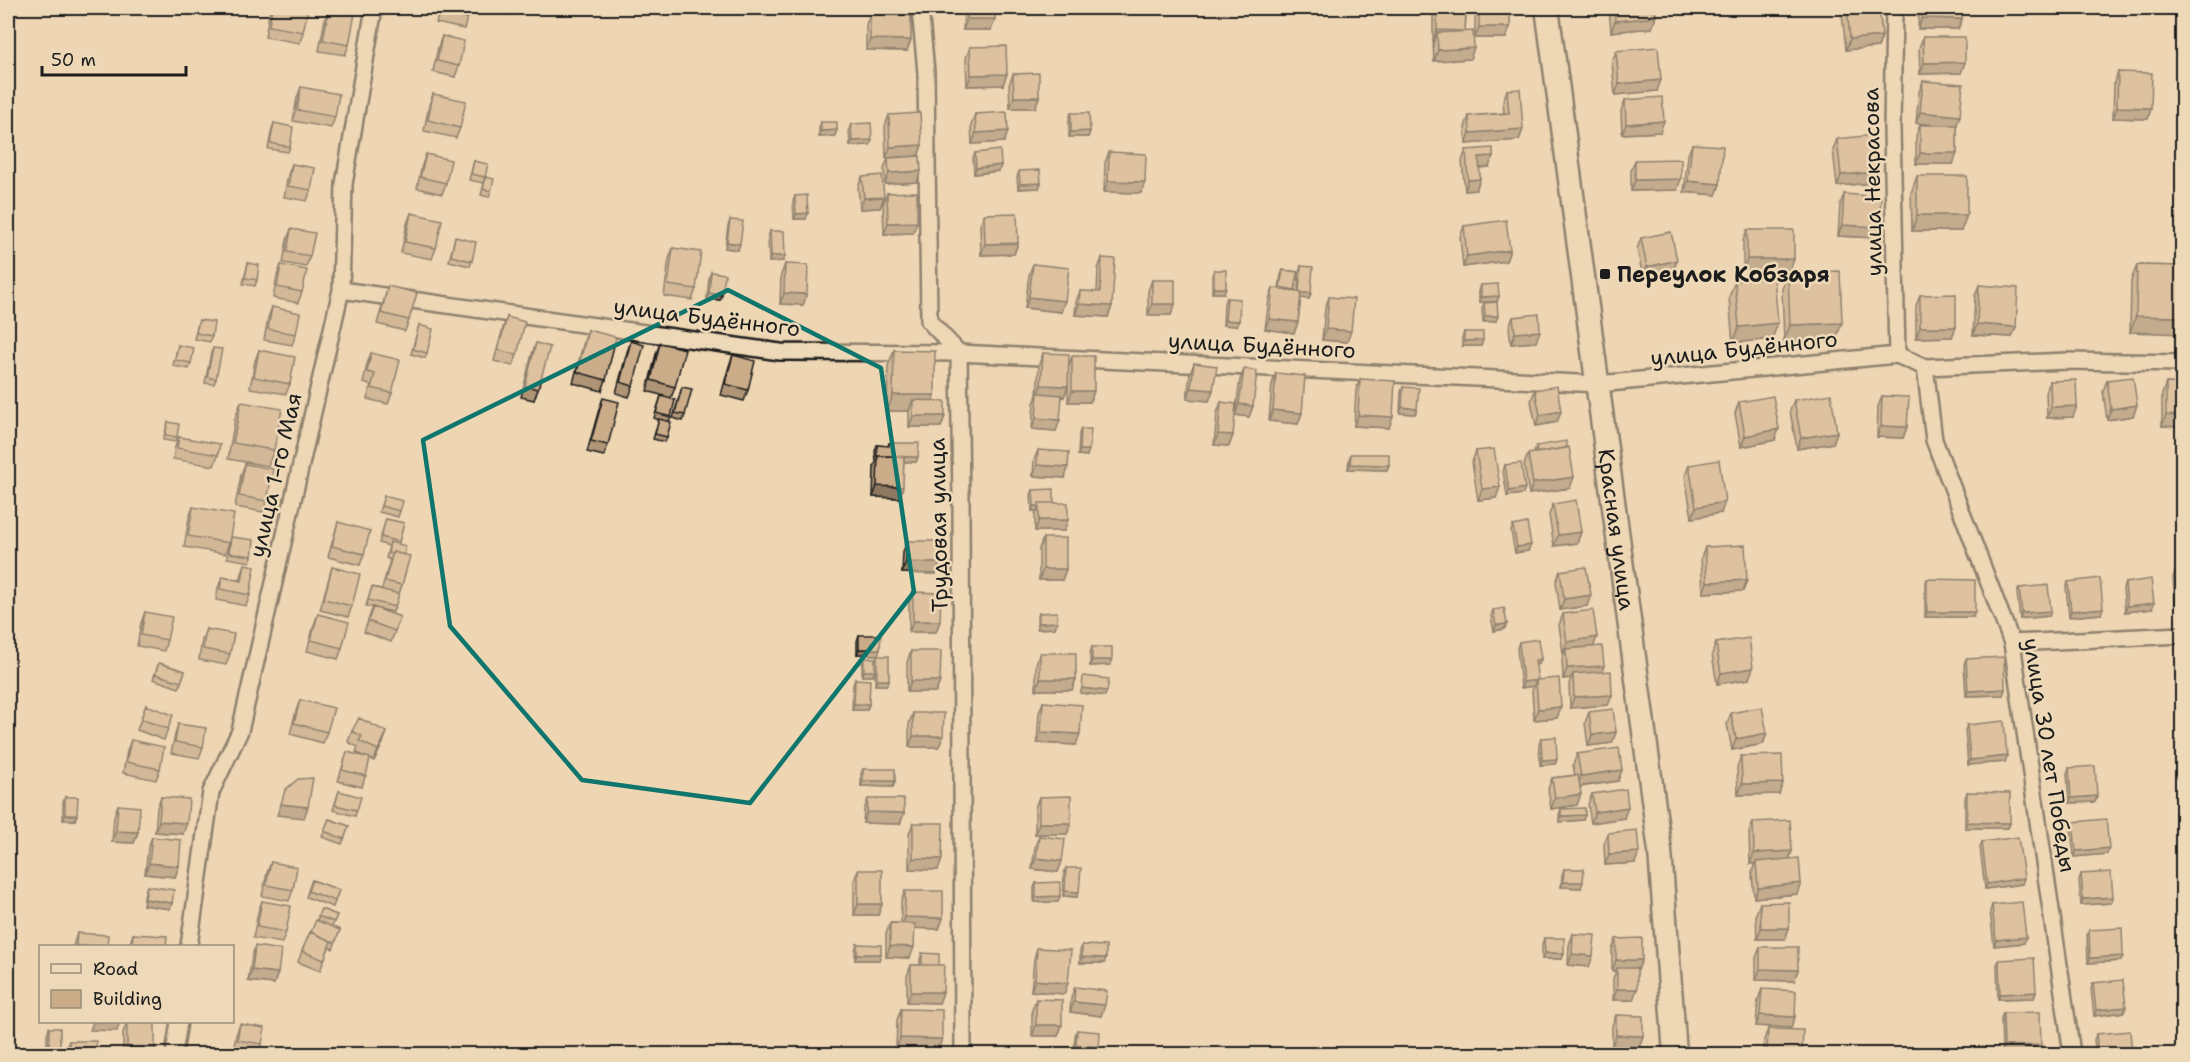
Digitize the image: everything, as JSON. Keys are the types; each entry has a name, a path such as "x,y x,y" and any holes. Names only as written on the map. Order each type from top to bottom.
{"main road":[{"name":"Красная улица","path":"1547,8 1660,850 1675,1054"}],"street":[{"name":"улица 1-го Мая","path":"189,945 211,792 240,731 340,290 344,184 374,8"},
{"path":"920,8 926,72 929,321 958,353"},
{"name":"улица Некрасова","path":"1894,8 1892,128 1897,356"},
{"name":"улица Будённого","path":"340,290 780,352 958,353 1599,384 1897,356 1924,367 2067,361 2182,363"},
{"name":"Трудовая улица","path":"958,353 961,501 963,1054"},
{"name":"улица 30 лет Победы","path":"1924,367 1934,440 2012,643 2072,1054"},
{"path":"2012,643 2182,635"},
{"path":"174,1054 179,1023"}],"highlighted area":[{"path":"728,290 881,368 914,592 750,803 582,780 450,626 423,440"}],"building":[{"path":"272,8 308,9 303,32 269,26"},
{"path":"329,8 355,13 349,45 323,40"},
{"path":"441,8 470,8 468,18 440,12"},
{"path":"968,8 995,8 995,19 967,19"},
{"path":"1437,8 1466,8 1465,31 1437,30"},
{"path":"1479,8 1510,8 1510,27 1479,27"},
{"path":"1614,8 1655,8 1656,17 1615,21"},
{"path":"1847,8 1879,8 1882,36 1850,39"},
{"path":"1922,8 1962,8 1962,19 1922,18"},
{"path":"870,14 911,15 911,40 870,39"},
{"path":"1473,31 1474,48 1438,50 1437,33"},
{"path":"442,36 464,41 459,66 437,61"},
{"path":"1923,37 1965,37 1965,62 1924,63"},
{"path":"1006,46 1007,74 971,75 970,47"},
{"path":"1658,47 1661,80 1619,84 1616,51"},
{"path":"2118,72 2152,73 2151,108 2117,107"},
{"path":"1039,73 1039,97 1014,97 1013,74"},
{"path":"1923,81 1963,84 1960,116 1920,112"},
{"path":"301,87 339,94 335,117 297,110"},
{"path":"1520,89 1523,129 1470,133 1469,116 1509,113 1507,90"},
{"path":"433,94 466,101 460,128 428,120"},
{"path":"1662,97 1664,121 1626,124 1625,100"},
{"path":"1007,112 1008,131 976,133 975,114"},
{"path":"920,113 922,145 890,147 889,115"},
{"path":"1071,113 1089,113 1090,131 1071,132"},
{"path":"821,122 837,122 837,130 821,131"},
{"path":"274,123 293,127 290,147 270,143"},
{"path":"871,123 872,140 852,141 851,124"},
{"path":"1920,125 1957,125 1957,153 1920,153"},
{"path":"1874,135 1877,172 1841,175 1837,139"},
{"path":"1692,144 1723,146 1720,184 1688,181"},
{"path":"1493,148 1493,156 1479,157 1480,179 1468,180 1466,150"},
{"path":"1000,150 1001,165 976,168 975,153"},
{"path":"1109,152 1146,154 1145,182 1108,181"},
{"path":"426,154 451,160 446,183 420,177"},
{"path":"920,156 921,171 889,173 888,158"},
{"path":"1681,159 1681,179 1635,180 1635,160"},
{"path":"474,161 488,164 485,177 471,174"},
{"path":"292,164 315,168 311,190 288,186"},
{"path":"1040,170 1041,183 1020,184 1019,171"},
{"path":"882,175 884,197 864,198 862,177"},
{"path":"1917,176 1967,176 1967,215 1917,215"},
{"path":"486,177 494,179 491,191 483,189"},
{"path":"917,192 917,222 888,223 887,193"},
{"path":"1844,194 1881,197 1879,227 1842,225"},
{"path":"807,195 808,213 796,214 795,196"},
{"path":"411,213 442,220 436,248 405,242"},
{"path":"1017,213 1018,243 985,244 984,214"},
{"path":"730,220 743,221 740,244 727,242"},
{"path":"1506,220 1510,250 1467,256 1464,226"},
{"path":"291,229 315,233 310,256 287,252"},
{"path":"1747,230 1794,230 1794,259 1747,259"},
{"path":"770,231 784,231 785,256 771,256"},
{"path":"1671,232 1677,260 1647,267 1641,238"},
{"path":"455,237 476,242 472,261 451,256"},
{"path":"673,248 701,252 696,289 668,285"},
{"path":"1102,258 1115,259 1112,306 1079,304 1080,291 1100,292"},
{"path":"248,263 259,265 257,280 245,278"},
{"path":"785,264 808,265 807,294 784,293"},
{"path":"1033,264 1069,268 1065,301 1029,297"},
{"path":"281,265 307,270 302,292 277,287"},
{"path":"2137,265 2182,266 2182,317 2136,316"},
{"path":"1301,266 1313,267 1311,293 1299,291"},
{"path":"1214,270 1226,270 1226,288 1214,288"},
{"path":"1283,270 1298,272 1295,290 1280,287"},
{"path":"1840,271 1842,323 1790,325 1788,273"},
{"path":"711,272 725,274 722,295 709,293"},
{"path":"1774,277 1778,323 1739,327 1735,281"},
{"path":"1152,280 1175,280 1175,304 1152,304"},
{"path":"1498,284 1499,296 1481,297 1481,285"},
{"path":"1979,285 2018,288 2016,327 1977,324"},
{"path":"388,286 417,293 409,320 381,313"},
{"path":"1273,288 1301,292 1298,322 1269,319"},
{"path":"1956,294 1956,327 1920,327 1920,295"},
{"path":"1329,297 1354,299 1351,331 1326,329"},
{"path":"1227,298 1240,299 1239,321 1225,320"},
{"path":"1497,302 1498,316 1485,316 1484,303"},
{"path":"272,307 300,313 296,334 268,329"},
{"path":"1539,314 1540,331 1515,333 1513,317"},
{"path":"507,317 525,322 517,355 498,350"},
{"path":"199,320 214,322 212,336 196,333"},
{"path":"419,325 433,329 427,353 413,349"},
{"path":"588,330 616,337 606,380 577,372"},
{"path":"1464,332 1483,332 1483,340 1464,341"},
{"path":"631,341 644,345 633,386 620,382"},
{"path":"536,343 550,347 538,389 525,386"},
{"path":"660,343 685,349 675,387 651,380"},
{"path":"178,345 194,348 191,363 175,360"},
{"path":"213,348 222,349 216,379 207,377"},
{"path":"259,350 295,357 290,384 254,377"},
{"path":"894,350 935,351 935,395 893,395"},
{"path":"371,353 400,360 392,393 371,388 375,374 367,372"},
{"path":"1043,353 1069,354 1068,386 1041,385"},
{"path":"733,355 755,361 748,390 725,384"},
{"path":"1072,356 1094,356 1094,391 1072,391"},
{"path":"1194,363 1217,366 1213,390 1191,388"},
{"path":"1244,369 1257,371 1253,406 1239,404"},
{"path":"1276,373 1305,376 1302,413 1273,410"},
{"path":"2133,377 2137,405 2111,409 2107,380"},
{"path":"1360,379 1395,381 1393,417 1358,415"},
{"path":"2076,380 2077,406 2051,407 2050,381"},
{"path":"2166,383 2182,384 2182,416 2166,415"},
{"path":"1557,386 1561,411 1540,415 1535,390"},
{"path":"682,387 692,389 685,415 675,413"},
{"path":"1403,387 1419,388 1417,409 1402,407"},
{"path":"1038,393 1062,395 1060,420 1036,418"},
{"path":"1831,394 1837,432 1801,438 1794,400"},
{"path":"661,396 675,400 671,417 656,413"},
{"path":"1773,396 1779,429 1745,436 1739,402"},
{"path":"1882,396 1909,397 1907,427 1881,426"},
{"path":"603,398 619,402 608,445 591,441"},
{"path":"913,400 945,401 945,416 913,416"},
{"path":"241,402 282,409 274,450 233,443"},
{"path":"1221,402 1236,404 1233,435 1218,434"},
{"path":"659,419 671,422 667,437 655,434"},
{"path":"168,422 179,424 177,437 165,435"},
{"path":"1081,429 1091,429 1089,450 1080,450"},
{"path":"179,437 220,444 218,455 177,448"},
{"path":"1566,441 1567,448 1537,453 1536,446"},
{"path":"889,443 919,443 918,457 877,456 877,445 889,446"},
{"path":"1569,447 1574,477 1533,483 1528,454"},
{"path":"1494,449 1500,487 1482,489 1476,451"},
{"path":"1038,450 1069,452 1068,467 1037,465"},
{"path":"1351,454 1389,454 1389,465 1350,464"},
{"path":"878,456 904,456 903,487 877,486"},
{"path":"1719,460 1725,502 1696,507 1689,465"},
{"path":"1521,463 1525,488 1509,491 1505,465"},
{"path":"245,464 273,469 267,501 239,496"},
{"path":"1054,489 1054,503 1039,503 1039,506 1034,506 1033,490"},
{"path":"384,496 403,501 400,511 381,506"},
{"path":"1576,500 1581,532 1558,535 1553,504"},
{"path":"1039,503 1068,503 1068,520 1039,520"},
{"path":"193,507 234,514 229,543 188,536"},
{"path":"386,519 404,523 399,542 381,537"},
{"path":"338,522 370,531 364,554 332,546"},
{"path":"1527,523 1531,545 1517,547 1513,526"},
{"path":"231,537 254,540 252,556 229,553"},
{"path":"1043,538 1066,538 1066,569 1043,569"},
{"path":"907,541 941,541 940,563 906,562"},
{"path":"390,542 406,546 404,555 388,553"},
{"path":"1745,545 1747,580 1707,582 1705,547"},
{"path":"393,552 410,556 402,585 385,581"},
{"path":"245,564 255,566 250,595 220,589 222,577 242,581"},
{"path":"332,567 360,574 352,606 324,599"},
{"path":"1586,567 1591,595 1564,599 1560,571"},
{"path":"2182,571 2182,597 2177,597 2175,572"},
{"path":"2100,578 2103,608 2071,611 2068,582"},
{"path":"1927,579 1975,580 1975,612 1927,612"},
{"path":"2151,579 2154,603 2127,606 2125,583"},
{"path":"2048,585 2051,611 2022,613 2019,588"},
{"path":"372,587 399,594 395,607 368,600"},
{"path":"913,592 941,593 940,621 913,621"},
{"path":"373,607 400,617 395,631 368,621"},
{"path":"1504,608 1507,624 1496,625 1493,610"},
{"path":"1593,610 1597,637 1567,642 1563,614"},
{"path":"145,612 172,617 167,640 141,635"},
{"path":"1057,612 1057,622 1039,623 1039,613"},
{"path":"318,614 349,622 342,648 311,640"},
{"path":"206,629 234,634 230,654 203,649"},
{"path":"859,635 881,635 880,649 859,649"},
{"path":"1749,638 1753,668 1721,673 1716,643"},
{"path":"1538,639 1541,659 1535,660 1538,680 1523,682 1519,642"},
{"path":"1602,646 1604,666 1567,668 1566,649"},
{"path":"1092,647 1112,647 1112,660 1092,660"},
{"path":"911,651 941,651 940,681 911,681"},
{"path":"1040,653 1076,653 1076,679 1040,679"},
{"path":"877,656 889,656 889,680 877,680"},
{"path":"2004,657 2005,689 1968,691 1966,659"},
{"path":"864,658 875,658 875,671 864,671"},
{"path":"159,663 185,671 181,682 155,674"},
{"path":"1611,671 1612,695 1574,697 1573,674"},
{"path":"1083,676 1109,679 1107,691 1082,688"},
{"path":"1559,678 1561,707 1538,709 1536,680"},
{"path":"855,679 870,680 869,704 854,704"},
{"path":"300,700 334,708 327,732 294,723"},
{"path":"1043,702 1082,705 1080,734 1041,732"},
{"path":"146,705 173,715 168,729 141,719"},
{"path":"1762,707 1767,733 1736,739 1731,713"},
{"path":"1613,709 1616,732 1592,735 1589,712"},
{"path":"913,713 944,713 943,736 913,736"},
{"path":"359,718 387,732 378,750 359,741 362,736 352,731"},
{"path":"2004,721 2007,756 1970,760 1967,725"},
{"path":"178,724 206,728 203,747 175,742"},
{"path":"1556,737 1557,759 1542,760 1541,738"},
{"path":"131,740 164,747 160,769 126,762"},
{"path":"1619,748 1622,770 1581,776 1577,754"},
{"path":"347,752 370,758 366,776 342,770"},
{"path":"1782,755 1783,783 1742,784 1741,756"},
{"path":"2095,766 2097,796 2071,798 2069,768"},
{"path":"863,769 895,769 895,781 863,781"},
{"path":"1578,775 1581,794 1555,798 1552,778"},
{"path":"313,778 308,807 281,804 285,790 298,779"},
{"path":"1626,789 1628,807 1595,812 1592,794"},
{"path":"339,791 361,797 357,810 335,805"},
{"path":"1967,792 2010,793 2010,823 1967,822"},
{"path":"1071,796 1071,823 1039,823 1039,797"},
{"path":"65,797 78,797 77,815 65,815"},
{"path":"161,797 189,799 187,823 159,821"},
{"path":"868,799 904,799 904,813 867,812"},
{"path":"118,805 140,807 138,832 116,831"},
{"path":"1585,808 1585,815 1561,816 1561,809"},
{"path":"329,819 349,826 344,839 324,831"},
{"path":"2106,819 2109,848 2076,851 2073,822"},
{"path":"1790,820 1792,851 1754,853 1753,822"},
{"path":"913,823 943,823 942,859 913,858"},
{"path":"1637,830 1639,852 1609,854 1608,833"},
{"path":"1039,836 1065,839 1062,861 1036,858"},
{"path":"152,837 181,840 179,866 149,863"},
{"path":"2018,837 2024,878 1987,884 1982,842"},
{"path":"1799,858 1801,883 1758,888 1756,862"},
{"path":"271,862 297,867 293,890 266,885"},
{"path":"1066,868 1081,868 1079,892 1065,891"},
{"path":"1564,869 1584,869 1583,882 1563,882"},
{"path":"858,870 882,870 882,904 858,904"},
{"path":"2111,872 2113,897 2083,899 2081,874"},
{"path":"312,880 339,890 335,901 308,891"},
{"path":"1060,882 1060,896 1036,897 1036,883"},
{"path":"147,886 174,890 172,903 145,899"},
{"path":"905,891 943,891 943,918 905,917"},
{"path":"262,901 291,906 286,932 257,927"},
{"path":"1789,902 1789,928 1761,928 1760,903"},
{"path":"2022,902 2026,937 1996,940 1992,905"},
{"path":"321,909 337,915 334,922 318,916"},
{"path":"316,920 340,930 335,943 311,932"},
{"path":"890,923 915,924 914,947 890,946"},
{"path":"2122,928 2123,956 2090,958 2089,930"},
{"path":"310,932 331,941 324,960 302,951"},
{"path":"77,933 108,935 107,945 76,945"},
{"path":"133,934 167,936 166,945 132,945"},
{"path":"1573,934 1595,935 1593,956 1572,954"},
{"path":"1544,938 1564,938 1564,953 1545,953"},
{"path":"1642,938 1642,960 1616,960 1616,939"},
{"path":"857,944 881,945 881,954 857,954"},
{"path":"1082,945 1106,946 1106,958 1082,957"},
{"path":"255,946 281,950 278,973 252,970"},
{"path":"1760,947 1798,947 1798,970 1760,969"},
{"path":"1037,948 1071,950 1068,983 1035,980"},
{"path":"922,953 939,954 939,965 922,965"},
{"path":"2034,958 2036,992 2000,994 1999,960"},
{"path":"911,965 944,965 943,992 911,992"},
{"path":"1617,968 1637,968 1637,989 1617,989"},
{"path":"2123,980 2126,1007 2096,1010 2093,983"},
{"path":"1075,987 1107,991 1105,1005 1074,1002"},
{"path":"1762,989 1796,991 1795,1017 1760,1015"},
{"path":"1036,999 1062,1000 1062,1025 1036,1025"},
{"path":"901,1009 942,1010 942,1039 900,1038"},
{"path":"2040,1012 2041,1045 2004,1046 2003,1013"},
{"path":"1616,1015 1643,1016 1643,1036 1616,1035"},
{"path":"127,1023 155,1023 155,1049 127,1048"},
{"path":"240,1024 265,1028 262,1044 237,1040"},
{"path":"49,1028 60,1028 60,1046 49,1047"},
{"path":"1768,1029 1803,1030 1802,1054 1767,1054"},
{"path":"1077,1030 1100,1032 1099,1047 1076,1045"},
{"path":"2130,1031 2132,1054 2098,1054 2096,1034"},
{"path":"69,1041 96,1041 96,1054 69,1054"},
{"path":"1050,1047 1071,1047 1071,1054 1050,1054"}],"place":[{"name":"Переулок Кобзаря","path":"1605,274"}]}
